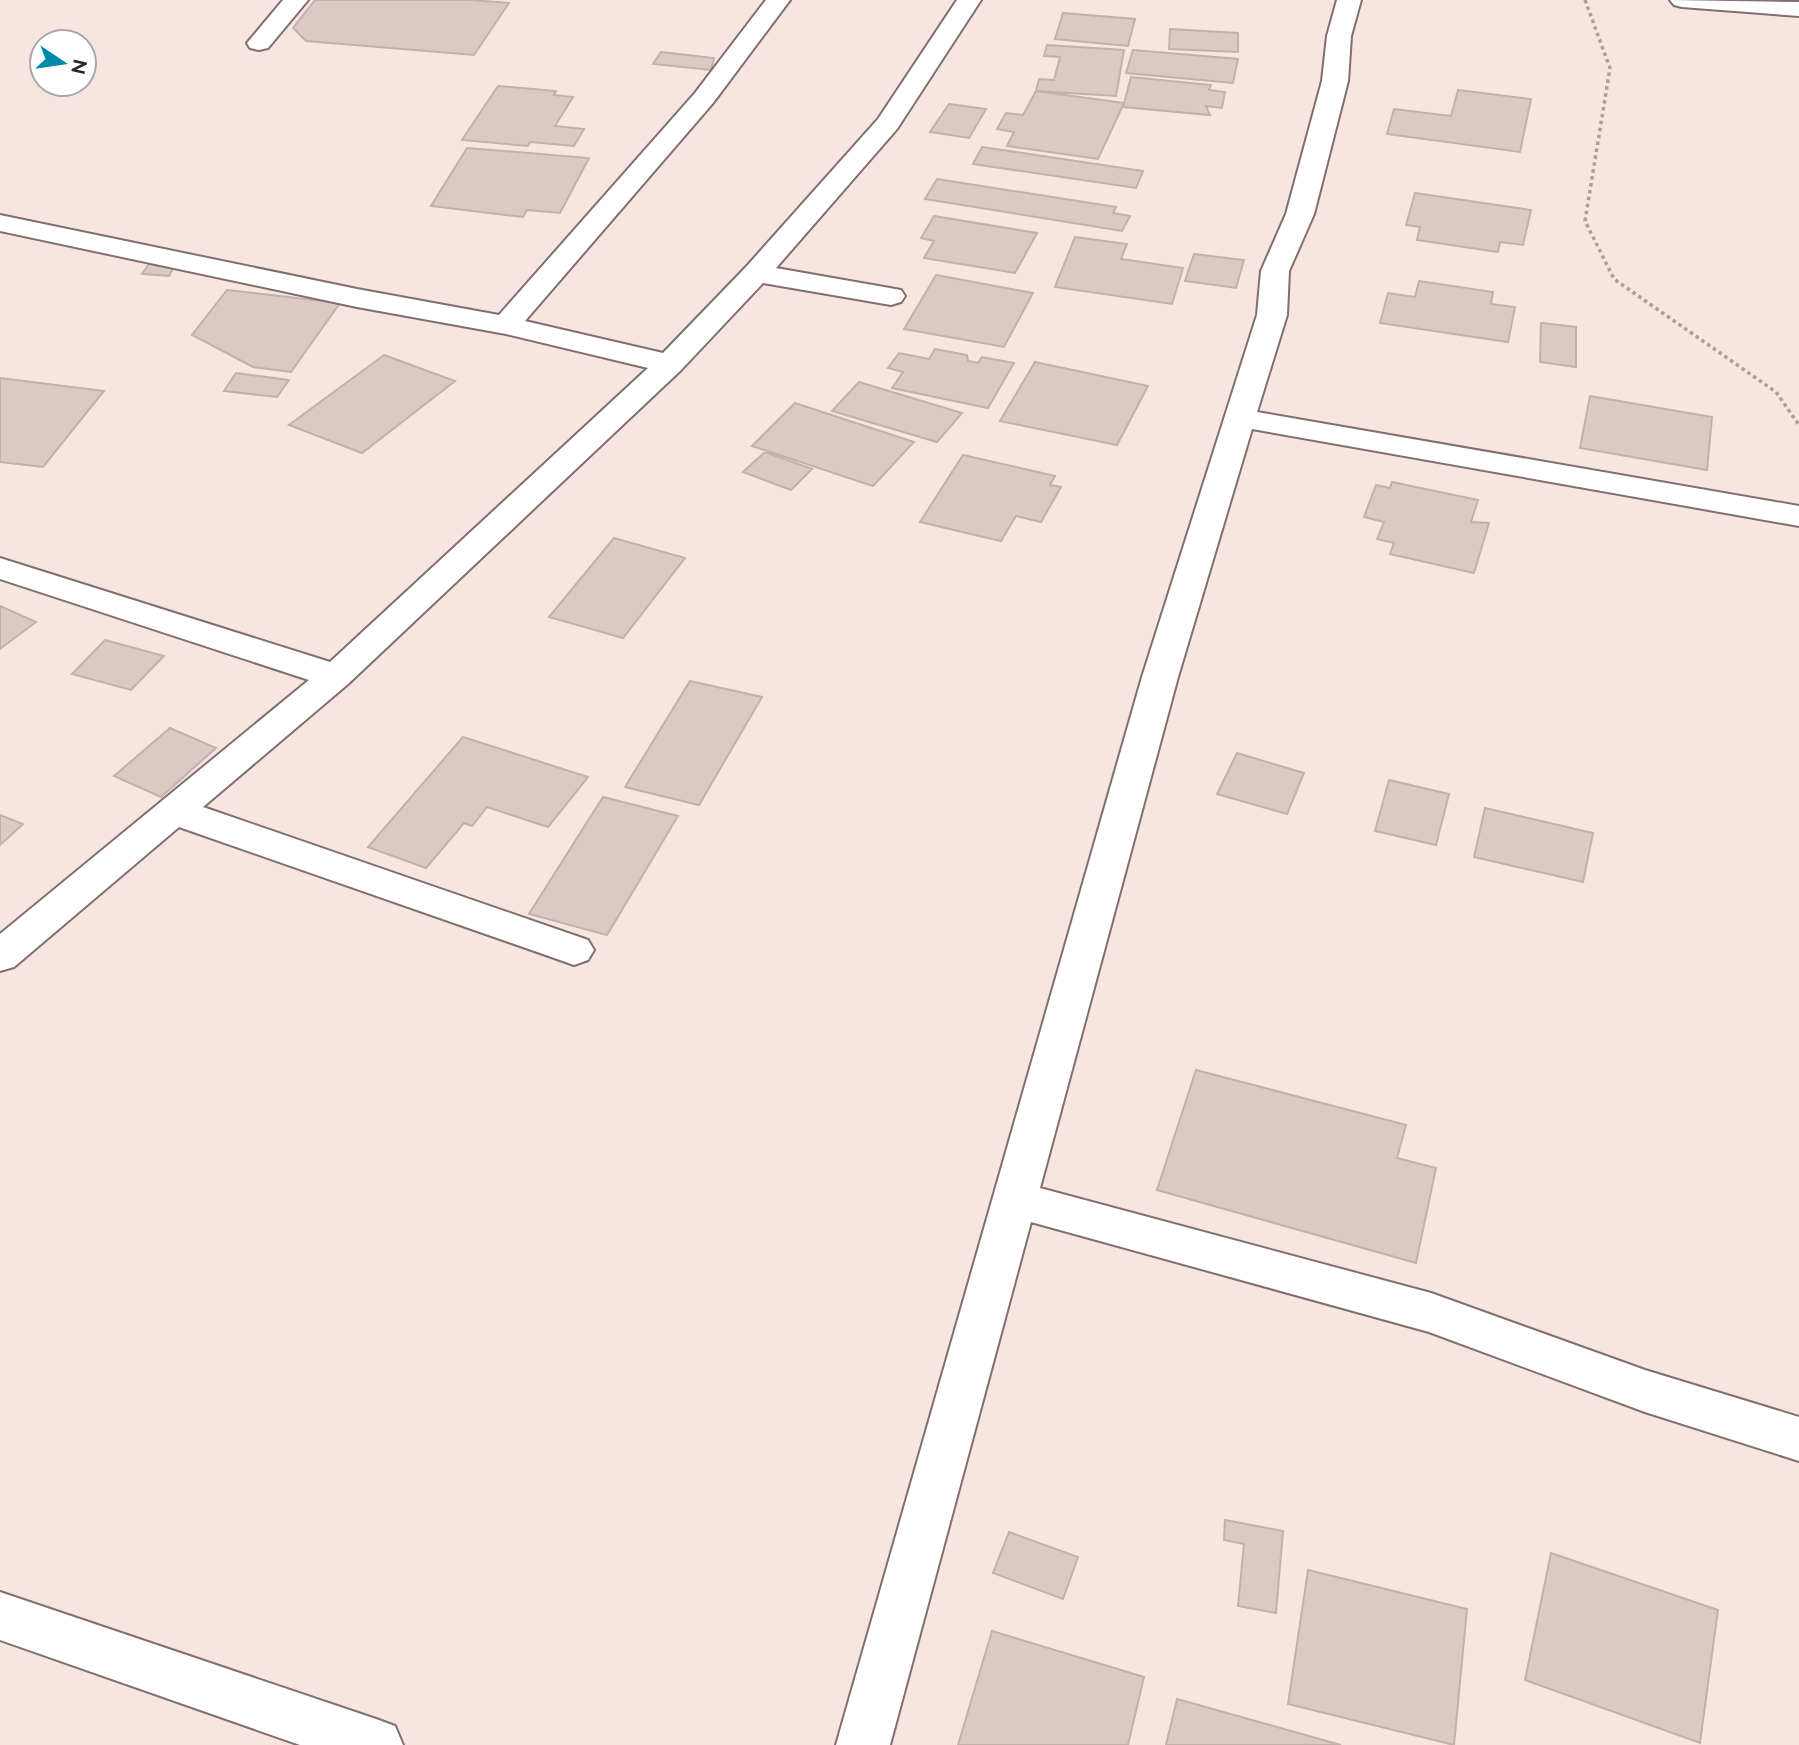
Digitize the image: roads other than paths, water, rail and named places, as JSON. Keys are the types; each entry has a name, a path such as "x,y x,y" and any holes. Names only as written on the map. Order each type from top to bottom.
{"street":[{"path":"260,43 296,0"},
{"path":"506,326 704,98 778,0"},
{"path":"0,956 336,676 670,364 756,273 888,124 969,0"},
{"path":"863,1745 1160,677 1272,315 1275,271 1300,214 1335,80 1339,36 1349,0"},
{"path":"1682,0 1786,6"},
{"path":"0,223 357,298 506,326 670,364"},
{"path":"756,273 891,296"},
{"path":"1240,418 1799,516"},
{"path":"0,568 336,676"},
{"path":"173,811 574,950"},
{"path":"1016,1200 1431,1313 1645,1391 1799,1439"},
{"path":"0,1616 376,1745"}]}
